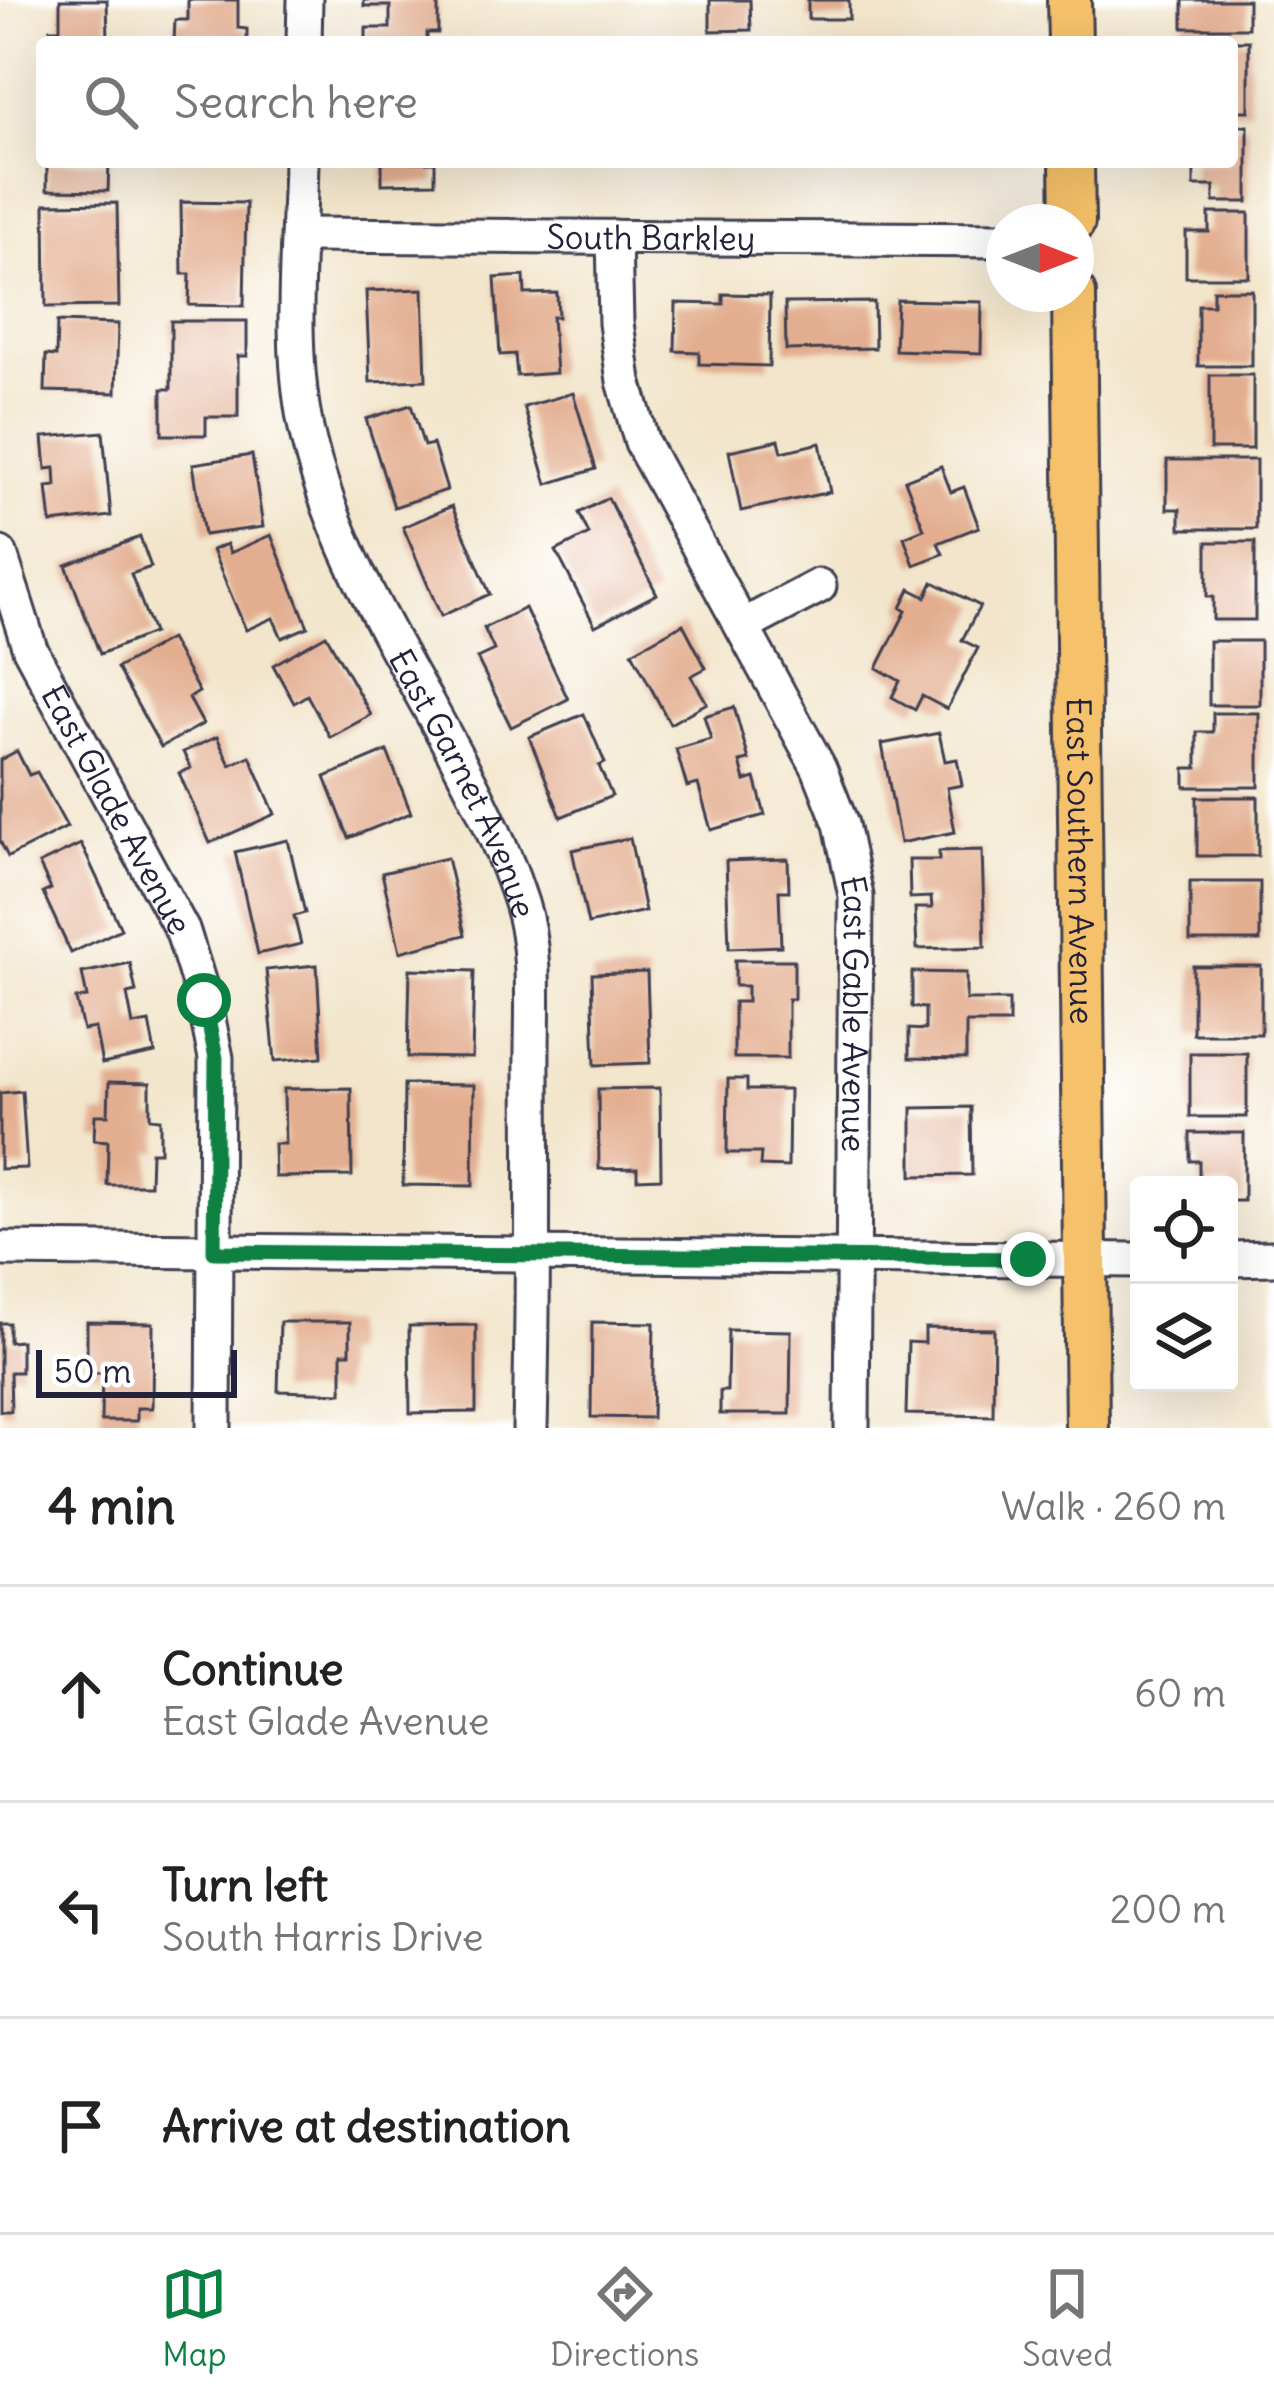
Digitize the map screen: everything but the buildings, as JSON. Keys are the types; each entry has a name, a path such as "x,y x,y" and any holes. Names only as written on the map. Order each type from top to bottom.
{"main road":[{"path":"1069,0 1070,36"},
{"path":"1072,168 1072,204"},
{"name":"East Southern Avenue","path":"1073,312 1087,1428"}],"street":[{"path":"304,36 305,0"},
{"name":"East Garnet Avenue","path":"301,168 298,373 308,439 324,494 346,550 499,844 523,908 531,978 534,1253 530,1428"},
{"name":"South Barkley","path":"300,235 986,240"},
{"name":"East Gable Avenue","path":"614,237 616,323 624,380 642,443 819,768 841,824 856,896 852,1428"},
{"name":"East Glade Avenue","path":"0,554 30,650 183,932 204,1000 216,1058 214,1428"},
{"path":"743,626 819,586"},
{"path":"0,1249 1130,1260"},
{"path":"1238,1259 1274,1258"}],"route":[{"path":"204,1000 216,1058 214,1252 1028,1259"}]}
